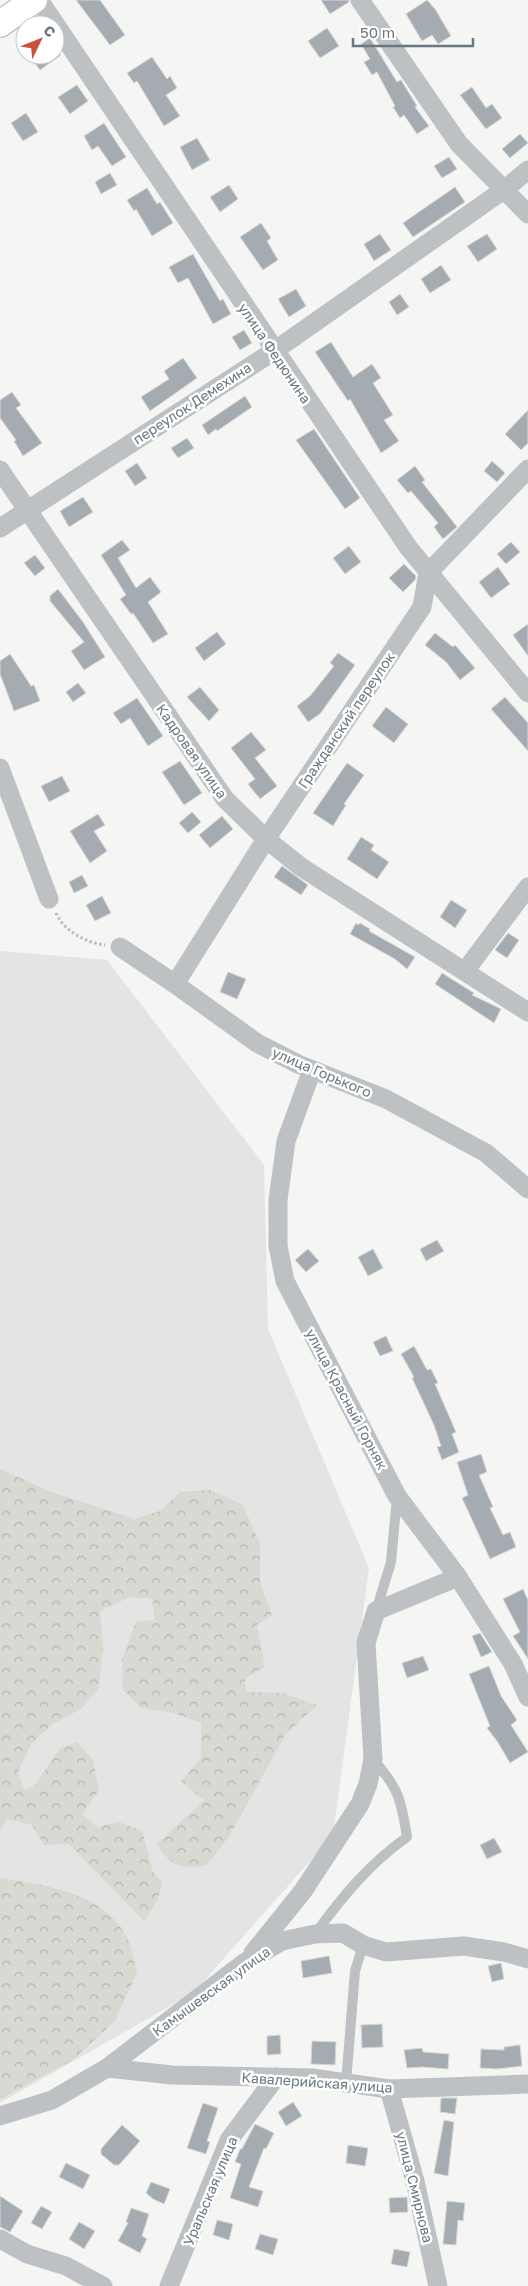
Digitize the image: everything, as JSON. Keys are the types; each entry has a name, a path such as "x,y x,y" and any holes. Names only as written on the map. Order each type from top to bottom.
{"street":[{"path":"0,24 34,0"},
{"name":"улица Федюнина","path":"39,0 408,547 528,694"},
{"path":"360,0 459,144 528,214"},
{"name":"переулок Демехина","path":"0,528 27,508 274,351 505,189 528,170"},
{"path":"428,573 528,469"},
{"name":"Кадровая улица","path":"0,470 225,799 266,839 301,867 528,1012"},
{"name":"Гражданский переулок","path":"175,984 266,839 422,607 428,573"},
{"path":"0,768 49,899"},
{"path":"465,971 528,886"},
{"name":"улица Горького","path":"120,947 175,984 257,1044 312,1070 386,1099 486,1153 528,1189"},
{"name":"улица Красный Горняк","path":"312,1070 286,1140 278,1200 280,1255 285,1281 397,1496 458,1577 513,1664 528,1697"},
{"path":"244,1964 303,1891 360,1804 368,1784 373,1759 366,1643 376,1611 458,1577"},
{"name":"Камышевская улица","path":"0,2116 52,2100 107,2068 244,1964 282,1941 315,1934 342,1933 363,1945 386,1952 464,1946 504,1952 528,1959"},
{"name":"Кавалерийская улица","path":"107,2068 172,2075 276,2077 389,2089 528,2084"},
{"name":"Уральская улица","path":"169,2286 229,2140 276,2077"},
{"name":"улица Смирнова","path":"389,2089 415,2181 438,2286"},
{"path":"0,2239 27,2254 66,2266 103,2286"}],"lane":[{"path":"376,1611 391,1562 397,1496"},
{"path":"315,1934 340,1900 368,1868 407,1837 399,1794 388,1776 373,1759"},
{"path":"346,2083 355,1971 363,1945"}],"path":[{"path":"49,899 58,917 87,942 120,947"}],"shaded area":[{"path":"0,951 107,960 264,1165 268,1329 369,1568 333,1835 193,1993 0,2103"}],"green space":[{"path":"0,1469 54,1493 135,1519 160,1511 180,1492 210,1490 243,1505 260,1544 260,1583 272,1615 257,1625 265,1667 245,1678 246,1692 282,1693 317,1705 285,1735 230,1835 206,1866 189,1867 177,1865 167,1858 157,1844 204,1800 181,1781 201,1758 201,1723 174,1713 142,1708 123,1690 122,1660 136,1622 155,1620 152,1599 130,1597 100,1611 103,1646 99,1688 81,1709 51,1725 31,1744 18,1771 24,1791 36,1784 59,1749 77,1742 93,1760 99,1790 82,1814 97,1827 119,1822 142,1831 153,1872 162,1882 158,1900 144,1921 69,1844 44,1845 32,1825 7,1819 0,1831"},
{"path":"0,1878 71,1893 88,1900 103,1910 116,1921 126,1936 137,1973 114,2022 73,2060 0,2099"}],"building":[{"path":"76,0 100,0 125,35 110,45"},
{"path":"321,0 349,0 349,2 330,14"},
{"path":"427,0 435,9 451,36 438,44 432,35 422,41 406,14"},
{"path":"327,28 339,46 320,58 308,41"},
{"path":"370,38 397,82 401,80 417,106 415,107 429,126 417,134 404,115 400,118 377,72 372,75 364,62 370,59 361,44"},
{"path":"152,57 167,79 170,76 177,88 166,95 180,116 164,126 137,81 134,83 127,73"},
{"path":"36,65 47,65 40,70"},
{"path":"77,85 88,101 70,114 58,97"},
{"path":"472,87 486,108 492,104 502,118 486,129 460,95"},
{"path":"26,113 38,132 23,141 11,123"},
{"path":"104,123 126,157 112,166 98,146 92,150 84,136"},
{"path":"520,134 528,143 510,158 502,149"},
{"path":"197,138 210,160 192,170 180,147"},
{"path":"449,157 457,169 442,178 434,166"},
{"path":"110,173 117,185 101,194 95,182"},
{"path":"229,185 238,199 220,212 210,197"},
{"path":"455,187 465,202 413,237 403,223"},
{"path":"147,188 157,204 160,202 173,223 152,236 136,209 134,211 127,200"},
{"path":"261,223 271,238 267,241 278,260 263,270 240,237"},
{"path":"380,234 391,250 374,261 364,244"},
{"path":"487,234 497,249 478,262 467,246"},
{"path":"193,254 220,301 223,299 231,314 213,324 188,278 178,283 169,267"},
{"path":"441,265 451,280 430,293 421,279"},
{"path":"296,289 306,306 289,317 278,299"},
{"path":"400,294 409,307 397,315 389,302"},
{"path":"244,330 252,343 240,350 232,337"},
{"path":"331,342 353,377 372,364 381,378 373,383 393,415 384,420 399,441 381,453 350,399 348,401 315,352"},
{"path":"183,358 197,378 150,411 141,397 169,379 164,371"},
{"path":"12,392 21,405 16,408 42,443 23,456 14,441 16,440 0,418 0,400"},
{"path":"245,396 252,407 208,435 202,425"},
{"path":"528,410 528,443 521,450 505,434"},
{"path":"314,429 360,498 345,509 296,440"},
{"path":"187,438 194,448 178,458 171,448"},
{"path":"492,461 505,473 497,482 484,471"},
{"path":"137,463 147,478 135,486 125,471"},
{"path":"415,466 425,480 422,482 457,527 443,539 434,527 438,523 411,491 408,493 397,480"},
{"path":"83,497 93,512 69,527 60,511"},
{"path":"122,540 130,550 118,558 136,588 150,577 161,592 148,602 168,634 153,643 133,613 131,614 120,599 126,595 101,555"},
{"path":"511,542 520,552 506,564 497,554"},
{"path":"349,546 361,562 345,574 333,558"},
{"path":"35,555 45,568 35,576 24,563"},
{"path":"404,564 416,576 415,580 403,592 389,578"},
{"path":"498,567 510,584 491,598 479,582"},
{"path":"58,589 83,622 105,657 84,670 71,651 84,642 50,601 50,596"},
{"path":"528,624 528,656 513,635"},
{"path":"217,632 226,644 204,661 195,648"},
{"path":"435,633 453,647 455,645 475,668 460,680 446,662 425,645"},
{"path":"338,653 355,665 320,714 308,722 297,706 310,696 334,666 330,663"},
{"path":"10,654 31,686 34,685 40,701 14,711 0,674 0,661"},
{"path":"78,683 86,693 73,702 66,692"},
{"path":"200,687 219,710 209,721 187,697"},
{"path":"505,697 528,723 528,751 491,709"},
{"path":"137,698 163,736 148,746 130,718 121,724 113,713"},
{"path":"386,707 408,724 394,743 372,726"},
{"path":"251,732 266,750 255,758 277,786 260,799 248,784 255,779 231,748"},
{"path":"180,761 202,793 184,805 162,772"},
{"path":"347,763 364,775 344,804 346,805 333,826 313,813"},
{"path":"62,776 70,791 49,802 41,786"},
{"path":"192,812 201,822 188,833 179,823"},
{"path":"98,814 105,825 94,831 107,851 90,863 70,831"},
{"path":"222,816 233,829 210,848 199,835"},
{"path":"361,837 374,845 371,850 389,862 377,879 347,859"},
{"path":"282,866 308,885 301,895 274,877"},
{"path":"82,875 88,886 74,893 69,882"},
{"path":"102,896 111,913 95,921 86,905"},
{"path":"451,900 467,910 455,928 440,917"},
{"path":"356,923 358,925 360,923 370,929 369,931 415,957 407,969 395,959 350,934"},
{"path":"508,933 519,940 507,958 495,950"},
{"path":"228,972 246,979 237,999 220,992"},
{"path":"442,973 474,993 472,995 501,1009 494,1023 435,984"},
{"path":"437,1240 444,1251 426,1261 420,1249"},
{"path":"308,1249 319,1261 306,1272 295,1260"},
{"path":"373,1249 383,1268 368,1276 358,1257"},
{"path":"386,1336 393,1351 380,1356 373,1342"},
{"path":"414,1346 427,1370 431,1369 438,1383 435,1384 456,1432 452,1434 459,1452 442,1460 437,1447 441,1446 434,1425 412,1378 414,1377 401,1354"},
{"path":"481,1454 487,1472 479,1475 493,1507 490,1508 503,1535 510,1532 516,1547 490,1559 462,1498 468,1495 457,1462"},
{"path":"523,1589 528,1600 528,1659 513,1636 520,1632 503,1599"},
{"path":"480,1633 492,1652 481,1657 472,1636"},
{"path":"423,1656 429,1670 407,1678 402,1663"},
{"path":"489,1666 501,1696 517,1720 511,1725 528,1752 510,1763 487,1728 490,1726 469,1674"},
{"path":"494,1838 502,1852 487,1859 480,1845"},
{"path":"329,1956 332,1973 303,1978 301,1961"},
{"path":"501,1963 504,1979 492,1982 488,1966"},
{"path":"382,2024 383,2047 362,2048 361,2025"},
{"path":"280,2035 281,2054 267,2055 267,2036"},
{"path":"312,2041 336,2042 335,2065 311,2064"},
{"path":"520,2045 522,2066 497,2069 480,2068 481,2049 504,2050 504,2047"},
{"path":"422,2048 423,2052 449,2054 448,2069 407,2068 404,2050"},
{"path":"441,2098 457,2098 455,2114 440,2112"},
{"path":"293,2102 302,2116 286,2126 278,2112"},
{"path":"203,2103 218,2108 207,2141 210,2142 206,2154 187,2148"},
{"path":"444,2120 454,2122 448,2176 434,2173"},
{"path":"255,2124 274,2133 266,2149 264,2148 249,2187 263,2191 258,2207 230,2198 241,2164 235,2162 240,2149 242,2149"},
{"path":"122,2125 140,2141 119,2165 114,2165 101,2154 101,2149"},
{"path":"348,2145 368,2148 365,2166 346,2163"},
{"path":"66,2163 90,2175 83,2189 59,2177"},
{"path":"151,2182 170,2189 164,2204 146,2193"},
{"path":"0,2196 23,2211 10,2232 0,2227"},
{"path":"407,2197 408,2212 390,2213 389,2198"},
{"path":"447,2201 465,2203 463,2221 458,2220 456,2245 443,2244"},
{"path":"41,2206 52,2212 42,2229 31,2223"},
{"path":"131,2208 149,2214 142,2236 147,2239 140,2253 118,2241 128,2223 126,2222"},
{"path":"217,2220 233,2224 229,2240 213,2235"},
{"path":"79,2222 95,2231 84,2249 69,2239"},
{"path":"260,2234 278,2239 273,2255 255,2249"},
{"path":"394,2249 410,2252 407,2267 391,2264"}]}
